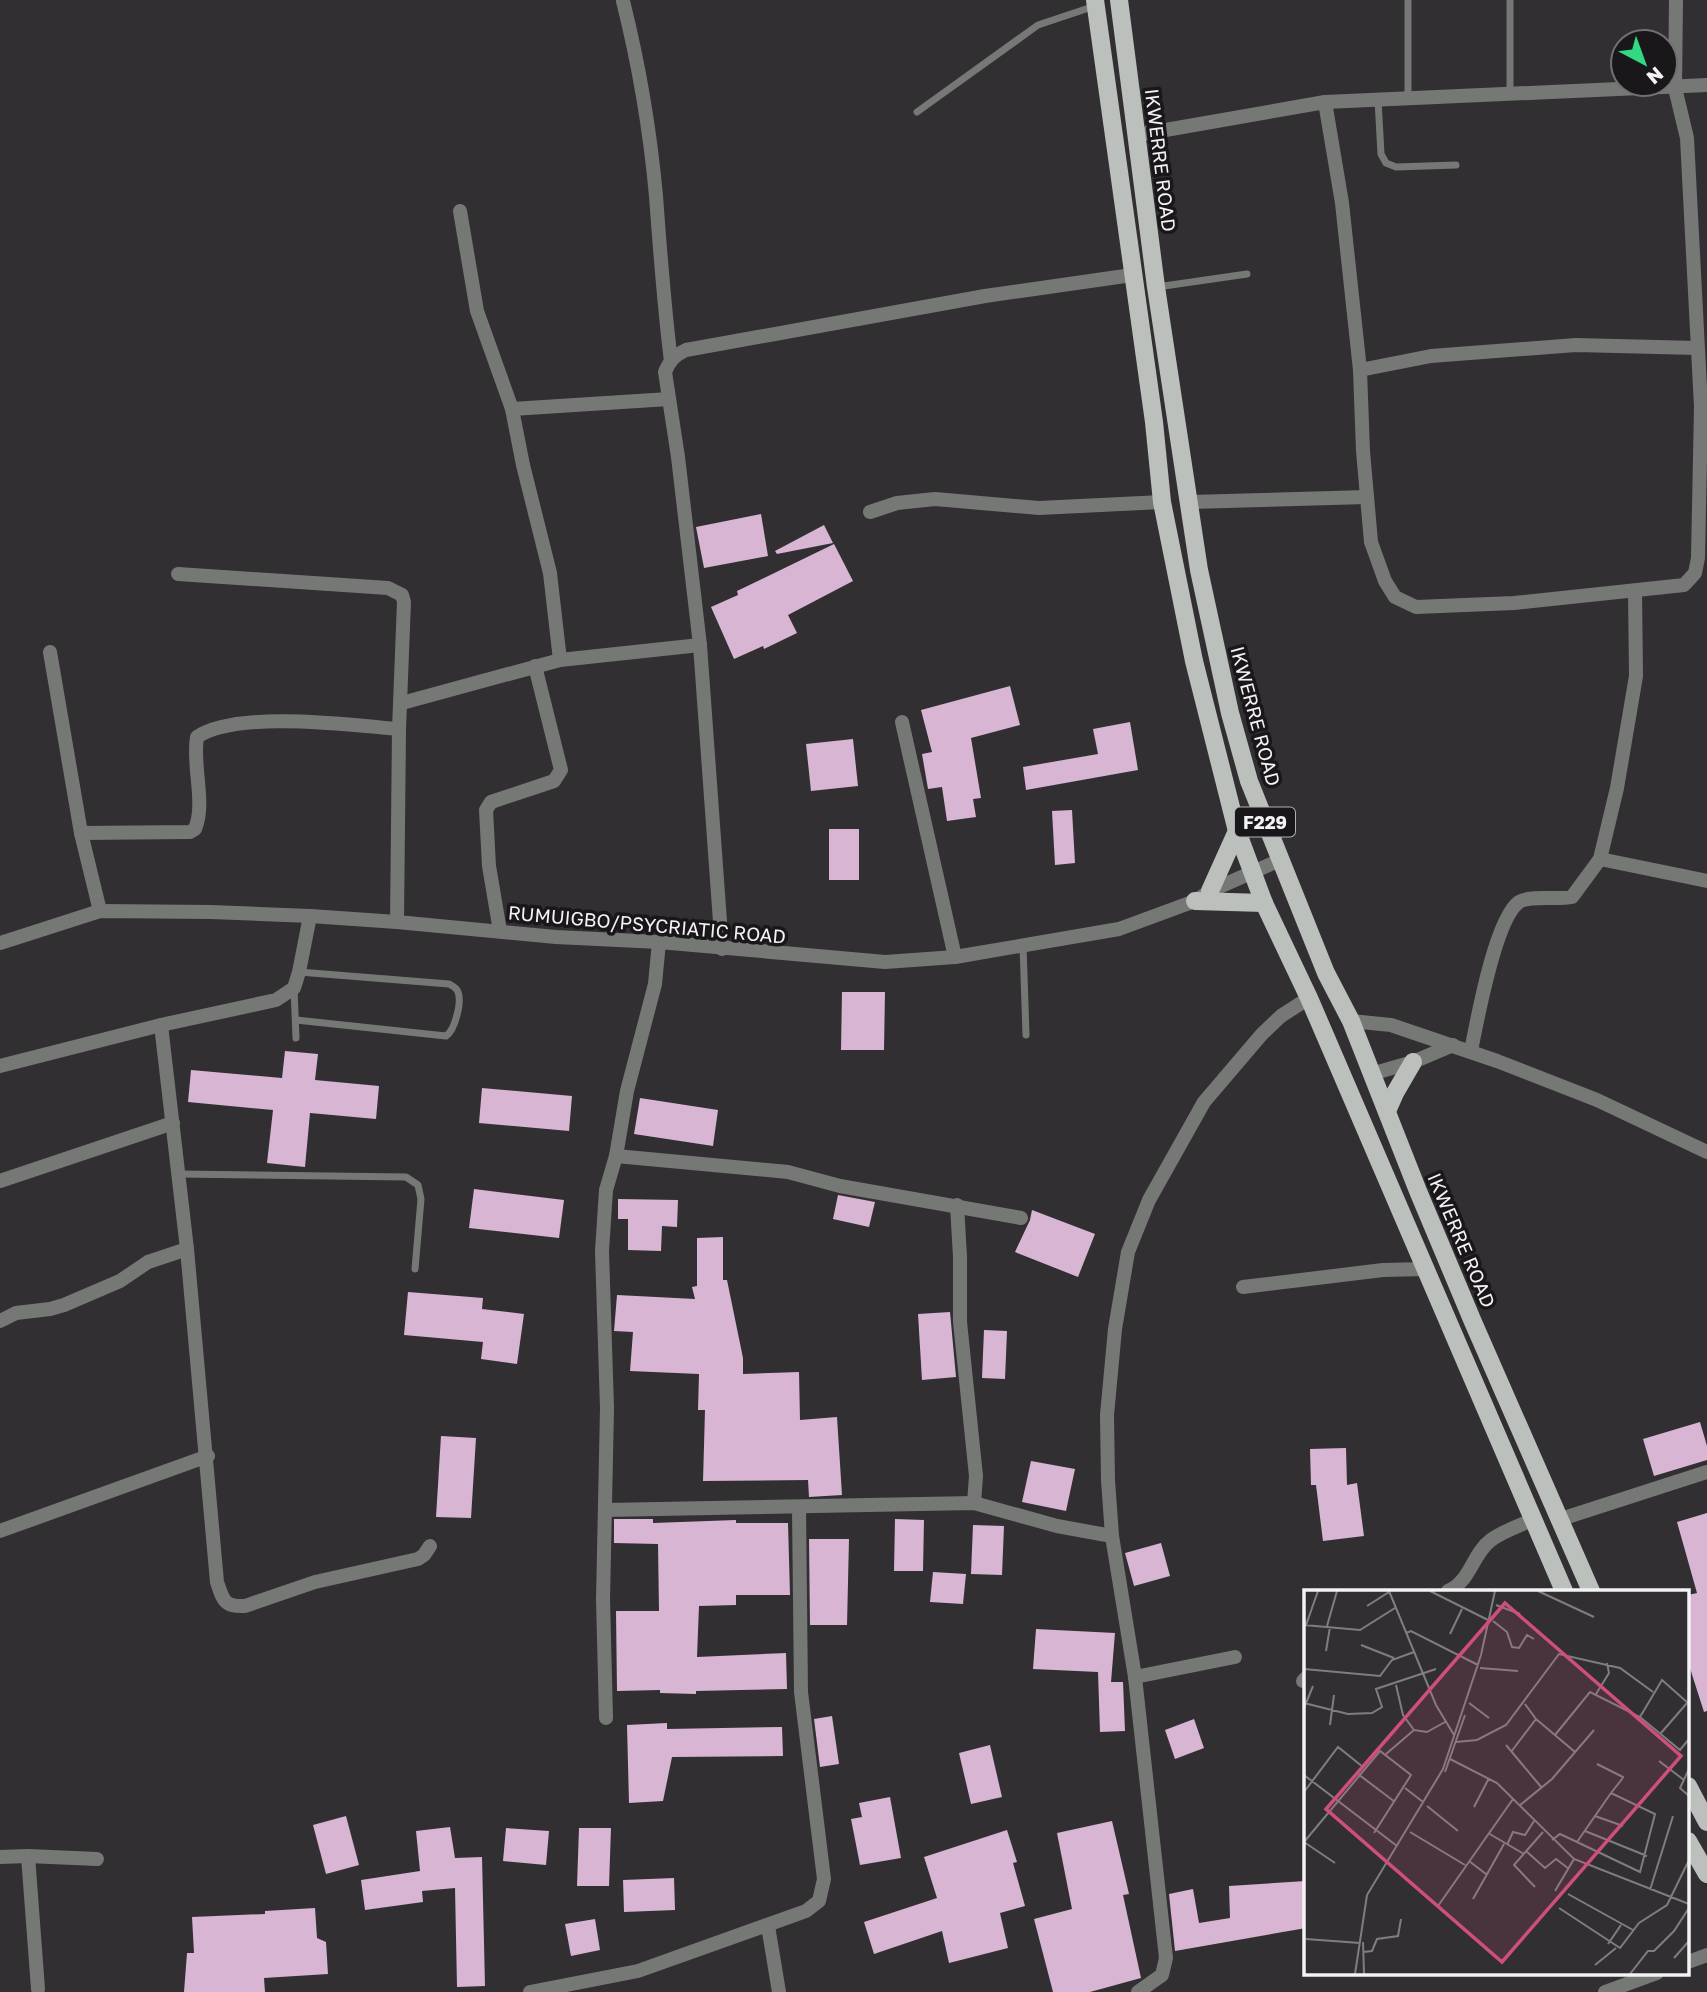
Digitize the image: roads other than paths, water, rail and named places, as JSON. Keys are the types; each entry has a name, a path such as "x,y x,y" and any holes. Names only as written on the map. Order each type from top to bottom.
{"main road":[{"name":"IKWERRE ROAD","path":"1119,0 1156,287 1199,570 1230,713 1249,780 1326,973 1351,1021 1423,1203 1591,1590"},
{"name":"F229","path":"1095,3 1163,502 1194,661 1237,831 1264,903 1309,998 1564,1590"},
{"path":"1210,891 1237,831"},
{"path":"1195,901 1264,903"},
{"path":"1387,1111 1413,1062"},
{"path":"1690,1790 1706,1820"},
{"path":"1690,1844 1707,1874"}],"street":[{"path":"1676,0 1676,28"},
{"path":"623,1 635,47 652,168 662,295 671,361"},
{"path":"1679,88 1707,85"},
{"path":"1138,135 1325,102 1609,90"},
{"path":"1325,102 1342,203 1360,370 1371,542 1385,581 1395,597 1416,607 1514,603 1635,591 1684,584 1695,572 1703,523 1704,407 1696,348 1687,138 1677,98"},
{"path":"460,211 477,311 512,409 550,573 559,660"},
{"path":"722,948 700,645 665,372 671,361 686,350 852,318 1132,275"},
{"path":"1360,370 1431,356 1576,345 1696,348"},
{"path":"512,409 669,399"},
{"path":"1190,502 1367,497"},
{"path":"870,512 897,503 935,499 1039,508 1163,502"},
{"path":"178,574 388,588 402,595 404,602 399,729 397,922"},
{"path":"1471,1051 1488,972 1503,927 1513,909 1520,901 1573,897 1600,859 1617,788 1636,676 1635,591"},
{"path":"402,703 559,660 700,645"},
{"path":"50,652 81,833 100,911"},
{"path":"500,931 489,866 486,810 491,802 554,782 561,770 535,666"},
{"path":"81,833 190,832 195,829 199,815 194,751 197,737 216,727 284,720 399,729"},
{"path":"902,722 955,957"},
{"path":"1600,859 1707,881"},
{"name":"RUMUIGBO/PSYCRIATIC ROAD","path":"0,943 100,911 310,916 885,962 955,957 1119,929 1195,901 1210,891 1280,860"},
{"path":"0,1066 161,1025 276,1000 294,988 310,916"},
{"path":"606,1718 603,1600 607,1408 602,1251 606,1190 616,1156 627,1091 655,984 659,942"},
{"path":"1138,1992 1162,1975 1166,1958 1135,1677 1112,1536 1108,1480 1107,1415 1115,1329 1128,1252 1149,1200 1204,1102 1262,1034 1281,1016 1309,998"},
{"path":"1351,1021 1391,1025 1471,1051 1597,1100 1707,1152"},
{"path":"161,1025 208,1456 217,1582 222,1597 233,1607 245,1606 315,1582 418,1559 430,1546"},
{"path":"1371,1074 1413,1062 1453,1045"},
{"path":"0,1181 173,1123"},
{"path":"616,1156 788,1172 840,1186 1021,1218"},
{"path":"957,1205 960,1322 976,1476 974,1503"},
{"path":"0,1321 16,1313 64,1305 120,1281 148,1262 187,1249"},
{"path":"1242,1287 1383,1269 1425,1269"},
{"path":"0,1531 208,1456"},
{"path":"1558,1520 1707,1472"},
{"path":"605,1510 974,1503 1057,1526 1112,1536"},
{"path":"530,1992 638,1971 768,1926 806,1911 819,1901 824,1879 801,1692 799,1508"},
{"path":"1450,1590 1463,1581 1477,1555 1490,1540 1532,1520"},
{"path":"1135,1677 1235,1657"},
{"path":"28,1856 38,1989"},
{"path":"0,1857 97,1859"},
{"path":"768,1926 779,1992"},
{"path":"1690,1961 1707,1955"},
{"path":"1605,1992 1654,1974"}],"lane":[{"path":"1510,0 1510,94"},
{"path":"1408,1 1408,98"},
{"path":"917,112 1038,25 1095,3"},
{"path":"1378,100 1381,154 1385,163 1396,167 1456,165"},
{"path":"1156,287 1247,274"},
{"path":"1023,945 1026,1035"},
{"path":"296,1020 446,1036 455,1026 459,993 449,984 299,972"},
{"path":"294,988 296,1038"},
{"path":"178,1174 406,1177 418,1185 421,1199 415,1269"}]}
